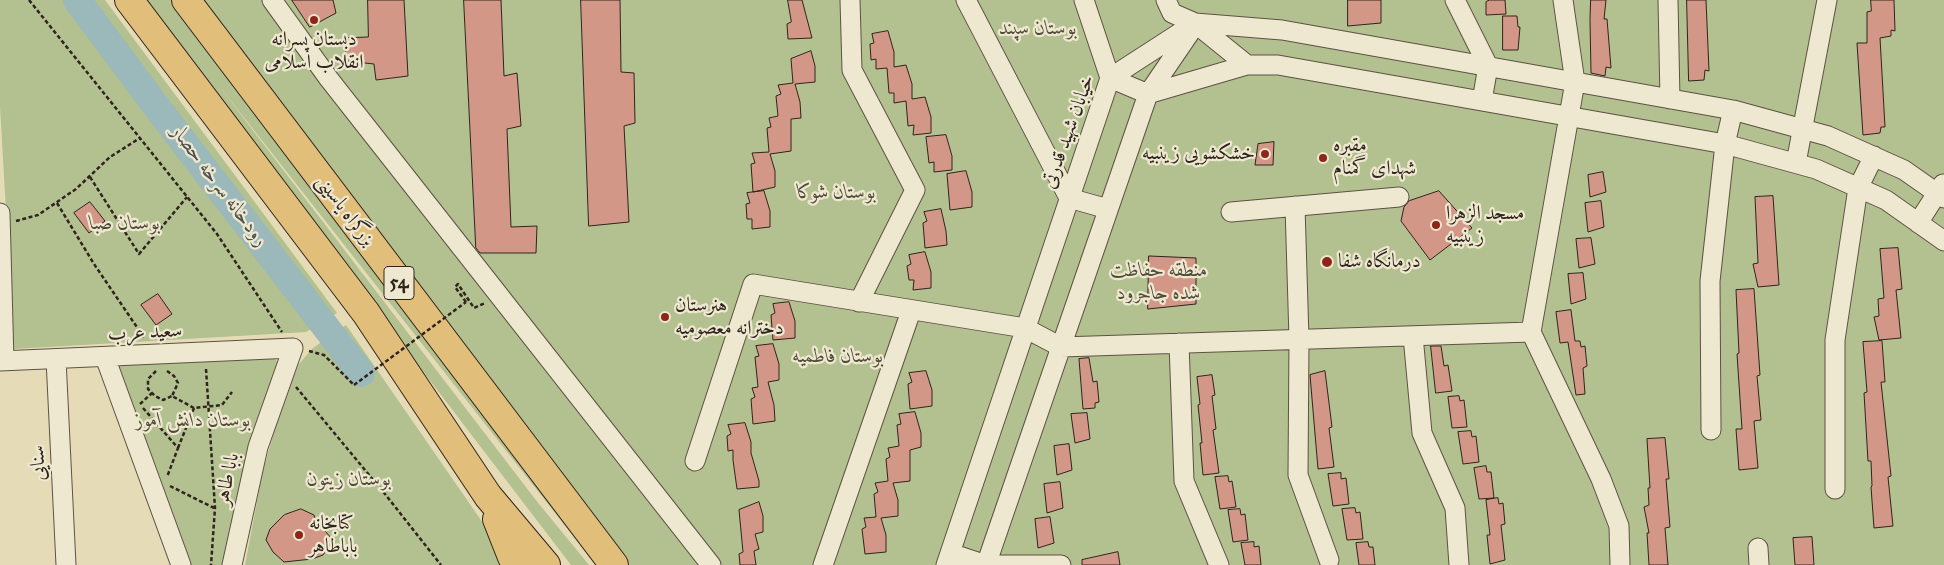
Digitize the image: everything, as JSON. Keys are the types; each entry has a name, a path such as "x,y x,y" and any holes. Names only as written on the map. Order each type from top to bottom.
{"highway":[{"name":"54","path":"129,0 366,313 488,496 546,565"},
{"name":"بزرگراه یاسینی","path":"186,0 614,565"},
{"path":"488,496 512,557 518,565"}],"street":[{"path":"272,0 329,79 711,565"},
{"path":"850,0 852,70 915,190 859,302"},
{"path":"966,0 1069,198 1108,209"},
{"path":"1084,0 1110,78 1148,94 1247,65 1278,65 1725,144 1816,169 1886,200 1944,241"},
{"path":"1166,0 1172,12 1196,23 1247,65"},
{"path":"1455,0 1488,66 1482,101"},
{"path":"1563,0 1575,82 1531,332 1601,479 1616,518 1619,526 1620,565"},
{"path":"1668,0 1670,98"},
{"path":"1796,163 1827,0"},
{"path":"1196,23 1282,30 1670,98 1733,110 1803,129 1828,136 1874,156 1904,170 1942,192 1918,223"},
{"path":"987,565 1148,94 1196,23"},
{"name":"خیابان شهید قدرتی","path":"948,559 1110,78 1196,23"},
{"path":"1711,430 1710,281 1725,144 1733,110"},
{"path":"1836,489 1835,340 1858,188 1874,156"},
{"path":"1231,212 1399,197"},
{"path":"1295,206 1299,339 1298,475 1329,560"},
{"path":"0,213 2,361"},
{"path":"695,461 753,284 1025,328 1061,347 1531,332"},
{"path":"823,565 911,311"},
{"path":"1413,336 1422,433 1455,508 1459,565"},
{"path":"1178,343 1184,481 1219,565"},
{"name":"سعید عرب","path":"2,361 293,348"},
{"name":"بابا طاهر","path":"232,565 258,447 293,348"},
{"path":"105,357 181,565"},
{"name":"سنایی","path":"56,359 66,565"},
{"path":"948,559 987,565 1061,565"}],"path":[{"path":"29,0 217,234 293,348"},
{"path":"0,225 38,215 76,189 110,157 140,138"},
{"path":"90,177 139,254 187,197"},
{"path":"57,203 94,264 155,354"},
{"path":"324,355 354,385 466,302 455,287 458,284 474,308"},
{"path":"205,352 207,408 215,508 211,565"},
{"path":"164,368 174,376 178,383 172,396 163,400 148,389 148,379 156,371 164,368"},
{"path":"284,373 385,494 441,565"},
{"path":"172,396 194,408 207,408 222,406 232,392"},
{"path":"152,393 140,404 178,448"},
{"path":"194,408 164,483 215,508"}],"green space":[{"name":"بوستان صبا","path":"0,0 105,0 337,313 306,332 14,349 0,107"},
{"name":"منطقه حفاظت شده جاجرود","path":"139,0 1944,0 1944,565 596,565 216,82 535,499 589,565 571,565"},
{"name":"بوستان زیتون","path":"346,325 512,565 245,565 262,475 283,399 299,364 313,348"},
{"name":"بوستان دانش آموز","path":"274,357 284,373 264,403 249,442 222,565 183,565 110,363"}],"building":[{"name":"دبستان پسرانه انقلاب اسلامی","path":"292,0 333,0 336,13 310,27"},
{"path":"368,0 404,0 408,76 376,80 374,64 347,61 344,38 368,37"},
{"path":"464,0 501,0 504,76 517,73 521,126 507,129 511,227 537,226 536,253 480,253 476,248"},
{"path":"581,0 620,0 621,72 634,73 635,123 624,126 629,222 589,226"},
{"path":"788,0 802,0 812,38 788,39 787,24 791,22"},
{"path":"1348,0 1381,0 1381,23 1348,26"},
{"path":"1490,0 1505,0 1506,14 1486,15 1486,2"},
{"path":"1591,0 1606,0 1604,19 1607,19 1611,68 1606,67 1605,76 1591,73"},
{"path":"1687,0 1706,0 1709,71 1705,70 1704,80 1689,81"},
{"path":"1871,0 1894,0 1895,31 1891,30 1891,36 1880,38 1885,127 1881,127 1880,133 1863,135 1857,43 1867,43 1867,12 1871,11"},
{"path":"1503,16 1517,16 1518,27 1520,27 1518,50 1503,50"},
{"path":"888,31 894,52 894,67 906,65 912,84 912,99 925,97 931,117 931,133 913,135 914,125 908,126 906,101 894,103 894,93 889,93 887,68 876,69 876,59 871,60 870,44 874,43 872,34"},
{"path":"811,51 815,66 815,82 795,84 800,102 801,118 791,119 791,151 770,154 775,171 775,187 753,192 751,164 755,163 752,153 769,152 767,128 771,127 769,118 778,116 776,96 781,94 778,85 793,83 791,59"},
{"path":"946,135 952,156 952,170 934,172 934,162 929,163 926,137"},
{"name":"خشکشویی زینبیه","path":"1274,142 1273,165 1255,165 1258,144"},
{"path":"966,171 972,192 972,207 950,210 947,174"},
{"path":"1603,172 1606,192 1590,197 1588,175"},
{"path":"764,191 770,211 770,227 752,229 752,219 747,219 746,204 750,203 747,193"},
{"name":"مسجد الزهرا زینبیه","path":"1439,191 1472,228 1430,260 1401,221 1404,207 1409,201"},
{"path":"1773,196 1779,285 1758,287 1753,264 1758,263 1755,197"},
{"path":"1601,201 1604,227 1588,232 1585,203"},
{"path":"90,202 105,221 89,233 74,213"},
{"path":"941,209 947,245 925,248 923,223 927,221 924,212"},
{"path":"1591,238 1595,264 1579,268 1576,239"},
{"path":"1898,248 1902,289 1896,290 1901,338 1879,340 1874,317 1879,316 1878,299 1884,298 1880,249"},
{"path":"925,252 931,272 931,288 913,290 914,280 909,280 907,266 911,264 909,255"},
{"path":"1149,256 1196,258 1196,304 1148,309"},
{"path":"1583,273 1586,299 1571,304 1568,274"},
{"path":"1754,289 1760,375 1757,376 1761,420 1754,421 1758,468 1739,470 1736,429 1742,429 1737,354 1739,353 1736,290"},
{"path":"158,294 172,314 156,325 141,305"},
{"path":"789,302 795,321 795,338 773,340 771,315 775,313 773,304"},
{"path":"1571,310 1575,341 1580,341 1581,347 1585,346 1587,366 1583,368 1585,394 1576,395 1568,342 1560,343 1556,312"},
{"path":"1882,341 1885,382 1881,382 1891,476 1888,477 1893,526 1874,528 1871,461 1868,461 1864,393 1867,392 1863,342"},
{"path":"773,344 779,364 779,380 768,382 774,405 775,421 753,424 751,399 755,397 752,388 758,387 755,357 759,356 756,346"},
{"path":"1431,346 1441,346 1444,366 1448,365 1452,391 1436,393"},
{"path":"1089,358 1093,382 1097,381 1099,402 1095,403 1095,408 1083,409 1079,359"},
{"path":"926,371 932,390 932,406 910,409 908,384 912,382 909,373"},
{"path":"1325,371 1332,427 1329,428 1334,467 1318,469 1310,375"},
{"path":"1212,375 1215,395 1212,396 1216,429 1213,430 1219,473 1203,475 1197,377"},
{"path":"1459,396 1460,401 1464,400 1467,427 1452,428 1448,397"},
{"path":"915,412 921,433 921,447 910,450 910,481 893,483 898,500 898,516 881,518 886,535 886,552 865,554 862,529 866,527 864,518 876,517 874,494 878,492 875,483 888,481 886,459 890,457 888,448 899,446 897,425 901,424 899,414"},
{"path":"1087,413 1090,439 1075,443 1071,414"},
{"path":"745,423 751,442 751,453 759,487 737,489 733,450 728,451 727,436 731,434 728,425"},
{"path":"1471,431 1472,437 1476,436 1479,462 1463,464 1458,432"},
{"path":"1665,438 1669,479 1666,479 1670,527 1665,528 1668,565 1649,565 1647,533 1649,533 1644,507 1649,505 1648,488 1650,488 1647,439"},
{"path":"1069,444 1072,470 1057,475 1054,446"},
{"path":"1486,466 1487,472 1491,472 1494,498 1479,499 1474,468"},
{"path":"1341,473 1341,479 1346,478 1349,504 1333,506 1328,474"},
{"path":"1228,476 1229,482 1232,481 1236,507 1220,509 1215,477"},
{"path":"1060,482 1063,508 1047,513 1044,484"},
{"path":"1498,498 1499,504 1503,503 1505,524 1501,525 1505,560 1490,564 1487,535 1490,535 1486,500"},
{"path":"759,502 763,516 763,532 755,534 759,549 754,551 756,565 740,565 739,554 743,552 739,510"},
{"path":"1355,508 1356,513 1360,512 1363,539 1347,540 1342,509"},
{"name":"کتابخانه باباطاهر","path":"301,509 314,515 316,524 333,540 323,555 312,559 284,562 273,552 266,540 270,529 284,515"},
{"path":"1240,509 1241,515 1245,514 1248,540 1233,542 1228,510"},
{"path":"1050,517 1054,543 1038,548 1035,519"},
{"path":"1812,537 1814,565 1795,565 1793,538"},
{"path":"1254,542 1254,547 1259,546 1261,565 1245,565 1241,543"},
{"path":"1368,542 1369,547 1373,547 1375,565 1359,565 1356,543"},
{"path":"1118,552 1120,565 1082,565 1082,560"}],"waterway":[{"name":"رودخانه سرخه حصار","path":"77,0 361,373"}],"place":[{"name":"دبستان پسرانه انقلاب اسلامی","path":"314,20"},
{"name":"خشکشویی زینبیه","path":"1265,154"},
{"name":"مقبره شهدای گمنام","path":"1323,158"},
{"name":"مسجد الزهرا زینبیه","path":"1436,225"},
{"name":"درمانگاه شفا","path":"1327,262"},
{"name":"هنرستان دخترانه معصومیه","path":"665,317"},
{"name":"کتابخانه باباطاهر","path":"299,535"}],"park label":[{"name":"بوستان سپند","path":"1038,29"},
{"name":"بوستان شوکا","path":"837,193"},
{"name":"بوستان فاطمیه","path":"838,357"}]}
